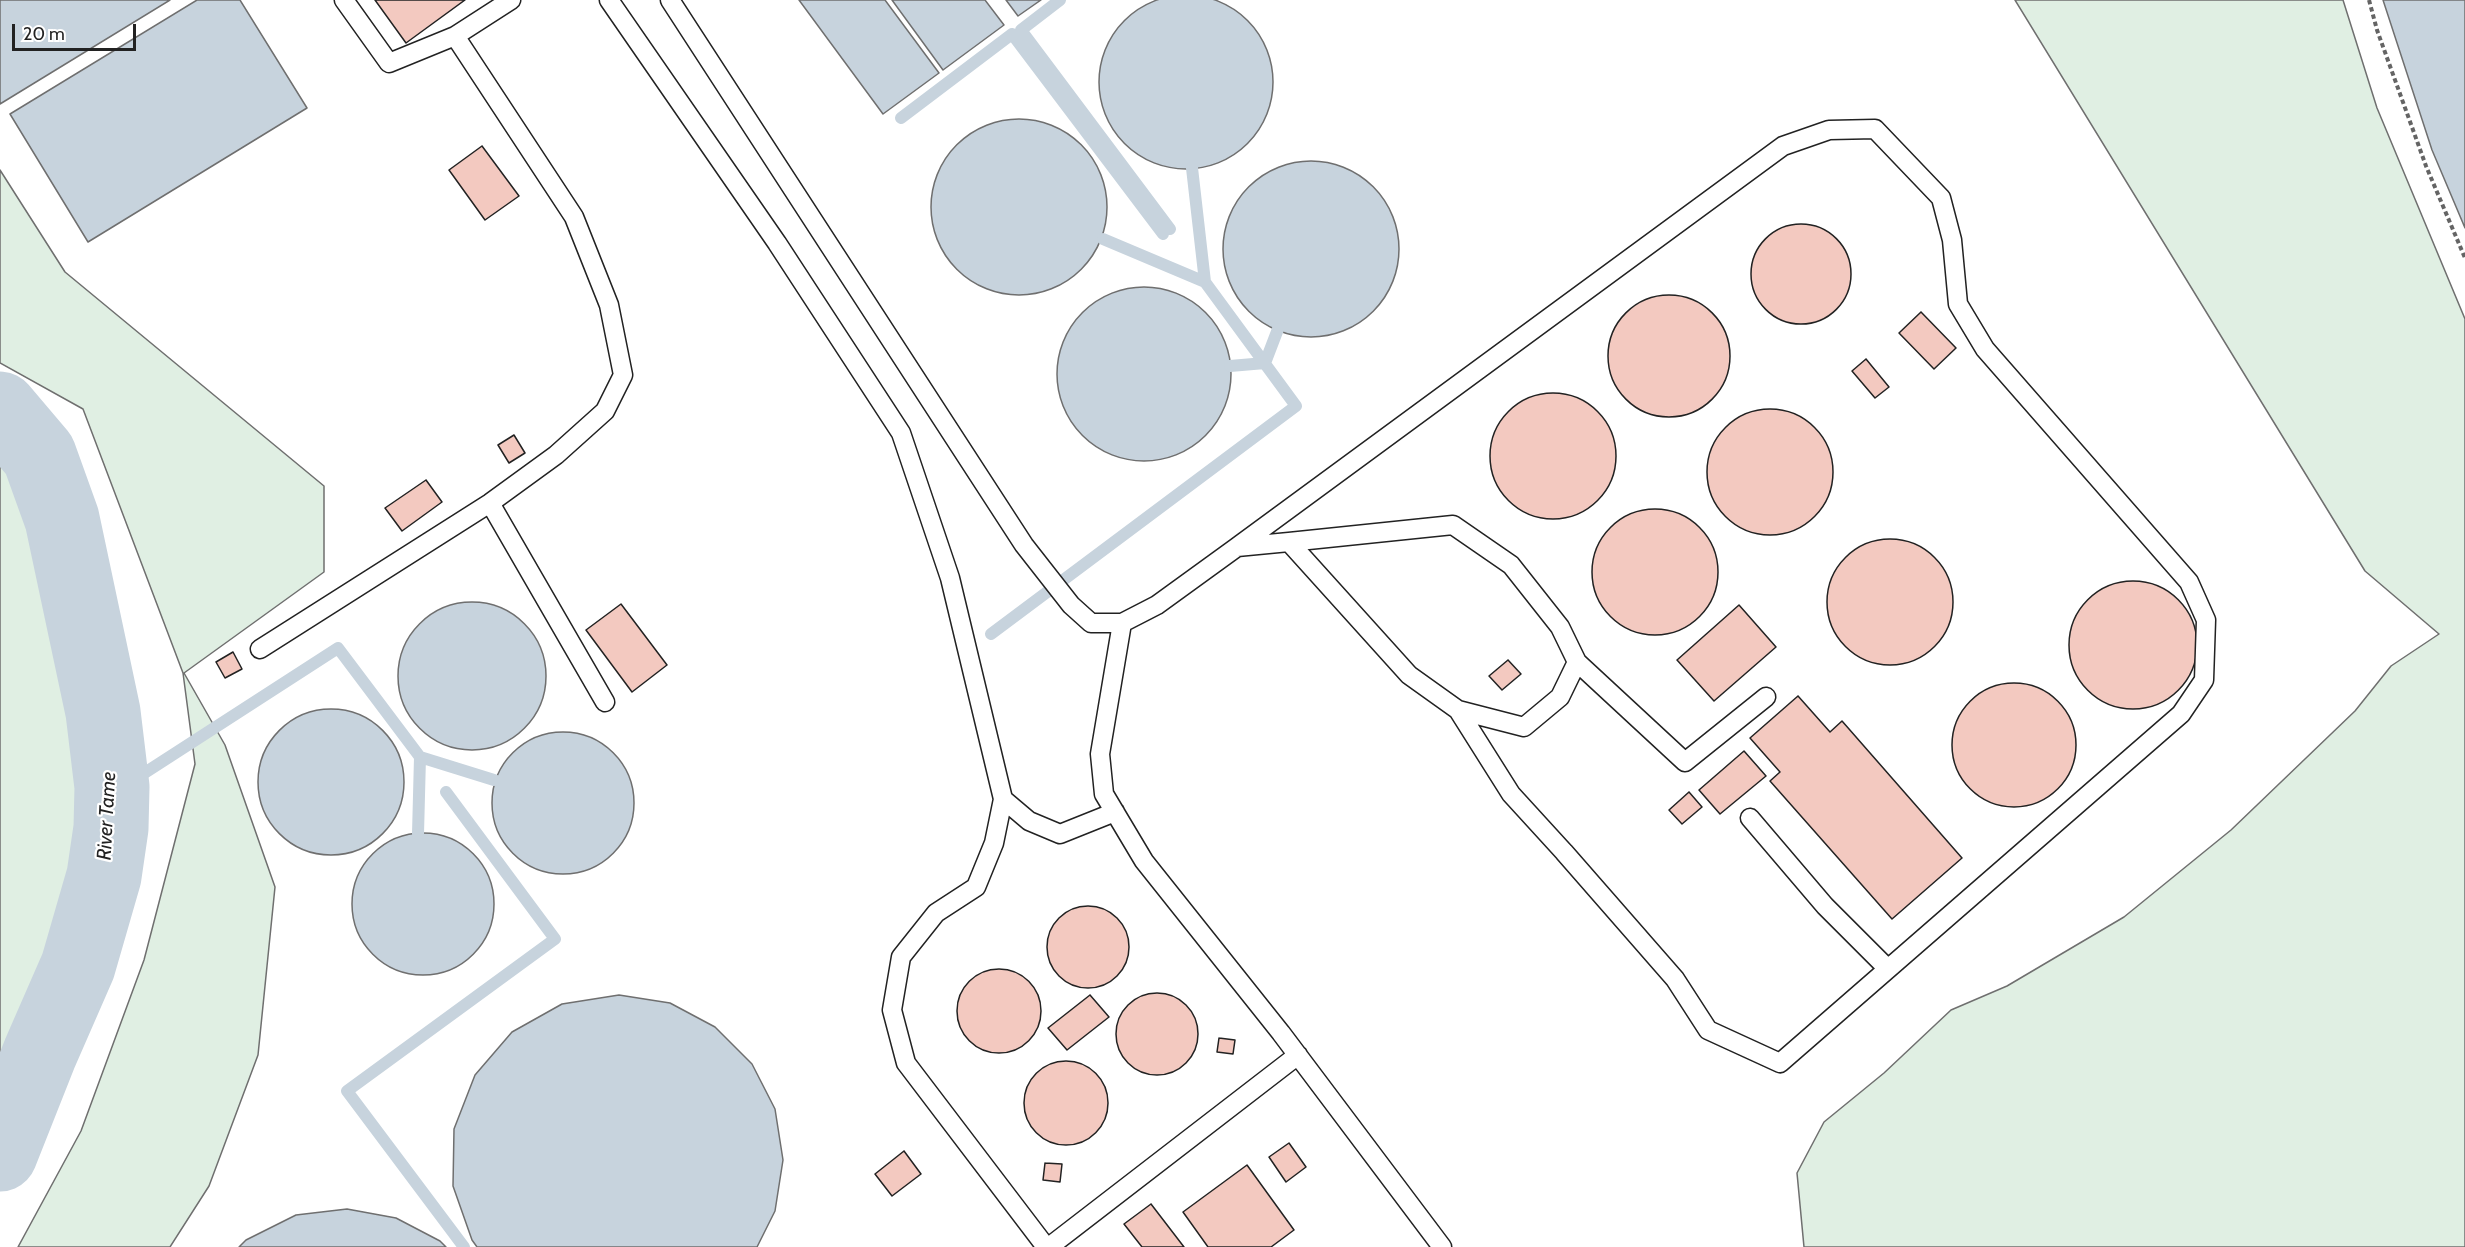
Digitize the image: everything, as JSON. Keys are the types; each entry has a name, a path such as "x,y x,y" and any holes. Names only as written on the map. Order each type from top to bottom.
{"lane":[{"path":"344,0 389,63 455,36 511,0"},
{"path":"609,0 777,243 901,433 950,578 1003,799 994,843 976,887 936,913 901,957 892,1010 906,1063 1047,1247 1298,1055"},
{"path":"670,0 1024,544 1071,604 1091,622 1122,622 1157,604 1783,146 1829,130 1875,129 1941,198 1952,240 1958,304 1985,349 2189,582 2206,620 2204,680 2181,714 1780,1063 1708,1030 1675,979 1511,794 1458,710"},
{"path":"260,649 490,503 556,455 605,411 622,375 609,305 574,217 455,36"},
{"path":"490,503 605,702"},
{"path":"1237,547 1453,525 1511,565 1560,627 1577,662 1685,762 1766,697"},
{"path":"1289,542 1409,675 1458,710 1524,727 1560,697 1577,662"},
{"path":"1122,622 1100,754 1104,794 1144,861 1298,1055 1442,1247"},
{"path":"1003,799 1029,821 1060,834 1115,812"},
{"path":"1750,818 1825,906 1888,969"}],"path":[{"path":"2369,0 2377,30 2426,166 2465,258"}],"green space":[{"path":"2015,0 2343,0 2377,108 2465,319 2465,1247 1804,1247 1797,1173 1824,1122 1884,1073 1951,1010 2007,986 2124,917 2231,830 2355,711 2391,666 2439,634 2365,571"},
{"path":"0,170 65,272 324,486 324,572 184,673 225,745 275,887 258,1055 209,1186 170,1247 18,1247 81,1131 144,960 195,764 183,673 83,409 0,363"},
{"path":"0,409 39,455 62,519 103,712 112,787 111,828 104,876 78,966 0,1154"}],"shaded area":[{"path":"1186,-5 1219,2 1248,20 1266,49 1273,82 1266,115 1248,144 1219,162 1186,169 1153,162 1124,144 1106,115 1099,82 1106,49 1124,20 1153,2"},
{"path":"0,0 170,0 0,104"},
{"path":"197,0 240,0 307,108 88,242 10,114"},
{"path":"799,0 885,0 939,73 883,114"},
{"path":"892,0 985,0 1004,25 943,70"},
{"path":"1006,0 1041,0 1018,16"},
{"path":"2383,0 2465,0 2465,228 2432,150"},
{"path":"1019,119 1053,126 1068,134 1081,145 1092,158 1100,173 1107,207 1100,241 1092,256 1081,269 1068,280 1053,288 1019,295 985,288 970,280 957,269 946,256 938,241 931,207 938,173 946,158 957,145 970,134 985,126"},
{"path":"1311,161 1345,168 1360,176 1373,187 1384,200 1392,215 1399,249 1392,283 1384,298 1373,311 1360,322 1345,330 1311,337 1277,330 1262,322 1249,311 1238,298 1230,283 1223,249 1230,215 1238,200 1249,187 1262,176 1277,168"},
{"path":"1144,287 1177,294 1192,302 1205,313 1216,326 1224,341 1231,374 1224,407 1216,422 1205,435 1192,446 1177,454 1144,461 1111,454 1096,446 1083,435 1072,422 1064,407 1057,374 1064,341 1072,326 1083,313 1096,302 1111,294"},
{"path":"472,602 500,608 524,624 540,648 546,676 540,704 524,728 500,744 472,750 444,744 420,728 404,704 398,676 404,648 420,624 444,608"},
{"path":"331,709 359,715 382,731 398,754 404,782 398,810 382,833 359,849 331,855 303,849 280,833 264,810 258,782 264,754 280,731 303,715"},
{"path":"563,732 590,737 613,753 629,776 634,803 629,830 613,853 590,869 563,874 536,869 513,853 497,830 492,803 497,776 513,753 536,737"},
{"path":"423,833 450,839 473,854 488,877 494,904 488,931 473,954 450,969 423,975 396,969 373,954 358,931 352,904 358,877 373,854 396,839"},
{"path":"619,995 670,1003 715,1027 752,1064 775,1109 783,1160 775,1211 757,1247 477,1247 472,1240 453,1186 454,1129 475,1075 512,1032 562,1004"},
{"path":"347,1209 396,1218 440,1241 446,1247 239,1247 246,1240 296,1215"}],"building":[{"path":"375,0 465,0 406,43"},
{"path":"482,146 519,196 485,220 449,170"},
{"path":"1801,224 1820,228 1836,239 1847,255 1851,274 1847,293 1836,309 1820,320 1801,324 1782,320 1766,309 1755,293 1751,274 1755,255 1766,239 1782,228"},
{"path":"1669,295 1692,299 1712,313 1726,333 1730,356 1726,379 1712,399 1692,413 1669,417 1646,413 1626,399 1612,379 1608,356 1612,333 1626,313 1646,299"},
{"path":"1921,312 1956,348 1934,369 1899,333"},
{"path":"1866,359 1889,387 1875,398 1852,371"},
{"path":"1553,393 1577,398 1597,412 1611,432 1616,456 1611,480 1597,500 1577,514 1553,519 1529,514 1509,500 1495,480 1490,456 1495,432 1509,412 1529,398"},
{"path":"1770,409 1794,413 1815,427 1829,448 1833,472 1829,496 1815,517 1794,531 1770,535 1746,531 1725,517 1711,496 1707,472 1711,448 1725,427 1746,413"},
{"path":"514,435 525,453 509,463 498,445"},
{"path":"426,480 442,502 402,531 385,508"},
{"path":"1655,509 1679,514 1699,528 1713,548 1718,572 1713,596 1699,616 1679,630 1655,635 1631,630 1611,616 1597,596 1592,572 1597,548 1611,528 1631,514"},
{"path":"1890,539 1914,544 1934,558 1948,578 1953,602 1948,626 1934,646 1914,660 1890,665 1866,660 1846,646 1832,626 1827,602 1832,578 1846,558 1866,544"},
{"path":"2133,581 2158,586 2178,600 2192,620 2197,645 2192,670 2178,690 2158,704 2133,709 2108,704 2088,690 2074,670 2069,645 2074,620 2088,600 2108,586"},
{"path":"621,604 667,665 632,692 586,630"},
{"path":"1739,605 1776,647 1714,701 1677,660"},
{"path":"233,652 242,669 225,678 216,662"},
{"path":"1508,660 1521,674 1502,690 1489,676"},
{"path":"2014,683 2038,688 2049,693 2058,701 2066,710 2071,721 2076,745 2071,769 2066,780 2058,789 2049,797 2038,802 2014,807 1990,802 1979,797 1970,789 1962,780 1957,769 1952,745 1957,721 1962,710 1970,701 1979,693 1990,688"},
{"path":"1798,696 1830,732 1842,721 1962,858 1892,919 1770,781 1780,772 1750,738"},
{"path":"1744,751 1766,776 1720,814 1699,790"},
{"path":"1689,792 1702,807 1682,824 1669,810"},
{"path":"1088,906 1104,909 1117,918 1126,931 1129,947 1126,963 1117,976 1104,985 1088,988 1072,985 1059,976 1050,963 1047,947 1050,931 1059,918 1072,909"},
{"path":"999,969 1015,972 1029,981 1038,995 1041,1011 1038,1027 1029,1041 1015,1050 999,1053 983,1050 969,1041 960,1027 957,1011 960,995 969,981 983,972"},
{"path":"1149,993 1165,993 1180,1000 1191,1011 1198,1026 1195,1050 1186,1063 1165,1075 1149,1075 1134,1068 1123,1057 1116,1042 1116,1026 1123,1011 1134,1000"},
{"path":"1090,995 1109,1017 1067,1050 1048,1028"},
{"path":"1219,1038 1235,1040 1233,1054 1217,1052"},
{"path":"1066,1061 1082,1064 1096,1073 1105,1087 1108,1103 1105,1119 1096,1133 1082,1142 1066,1145 1050,1142 1036,1133 1027,1119 1024,1103 1027,1087 1036,1073 1050,1064"},
{"path":"1289,1143 1306,1167 1286,1182 1269,1157"},
{"path":"904,1151 921,1174 892,1196 875,1174"},
{"path":"1045,1163 1062,1164 1060,1182 1043,1180"},
{"path":"1247,1165 1294,1230 1271,1247 1208,1247 1183,1212"},
{"path":"1151,1204 1184,1247 1142,1247 1124,1224"}],"waterway":[{"path":"1060,0 1021,30 1170,229"},
{"path":"901,118 1012,34 1163,234"},
{"path":"991,634 1296,406 1205,282 1192,168"},
{"path":"1103,239 1205,282"},
{"path":"1230,366 1265,363 1278,329"},
{"name":"River Tame","path":"0,409 39,455 62,519 103,712 112,787 111,828 104,876 78,966 0,1154"},
{"path":"112,794 338,648 420,757 418,834"},
{"path":"420,757 494,780"},
{"path":"446,792 555,939 347,1091 464,1247"}]}
